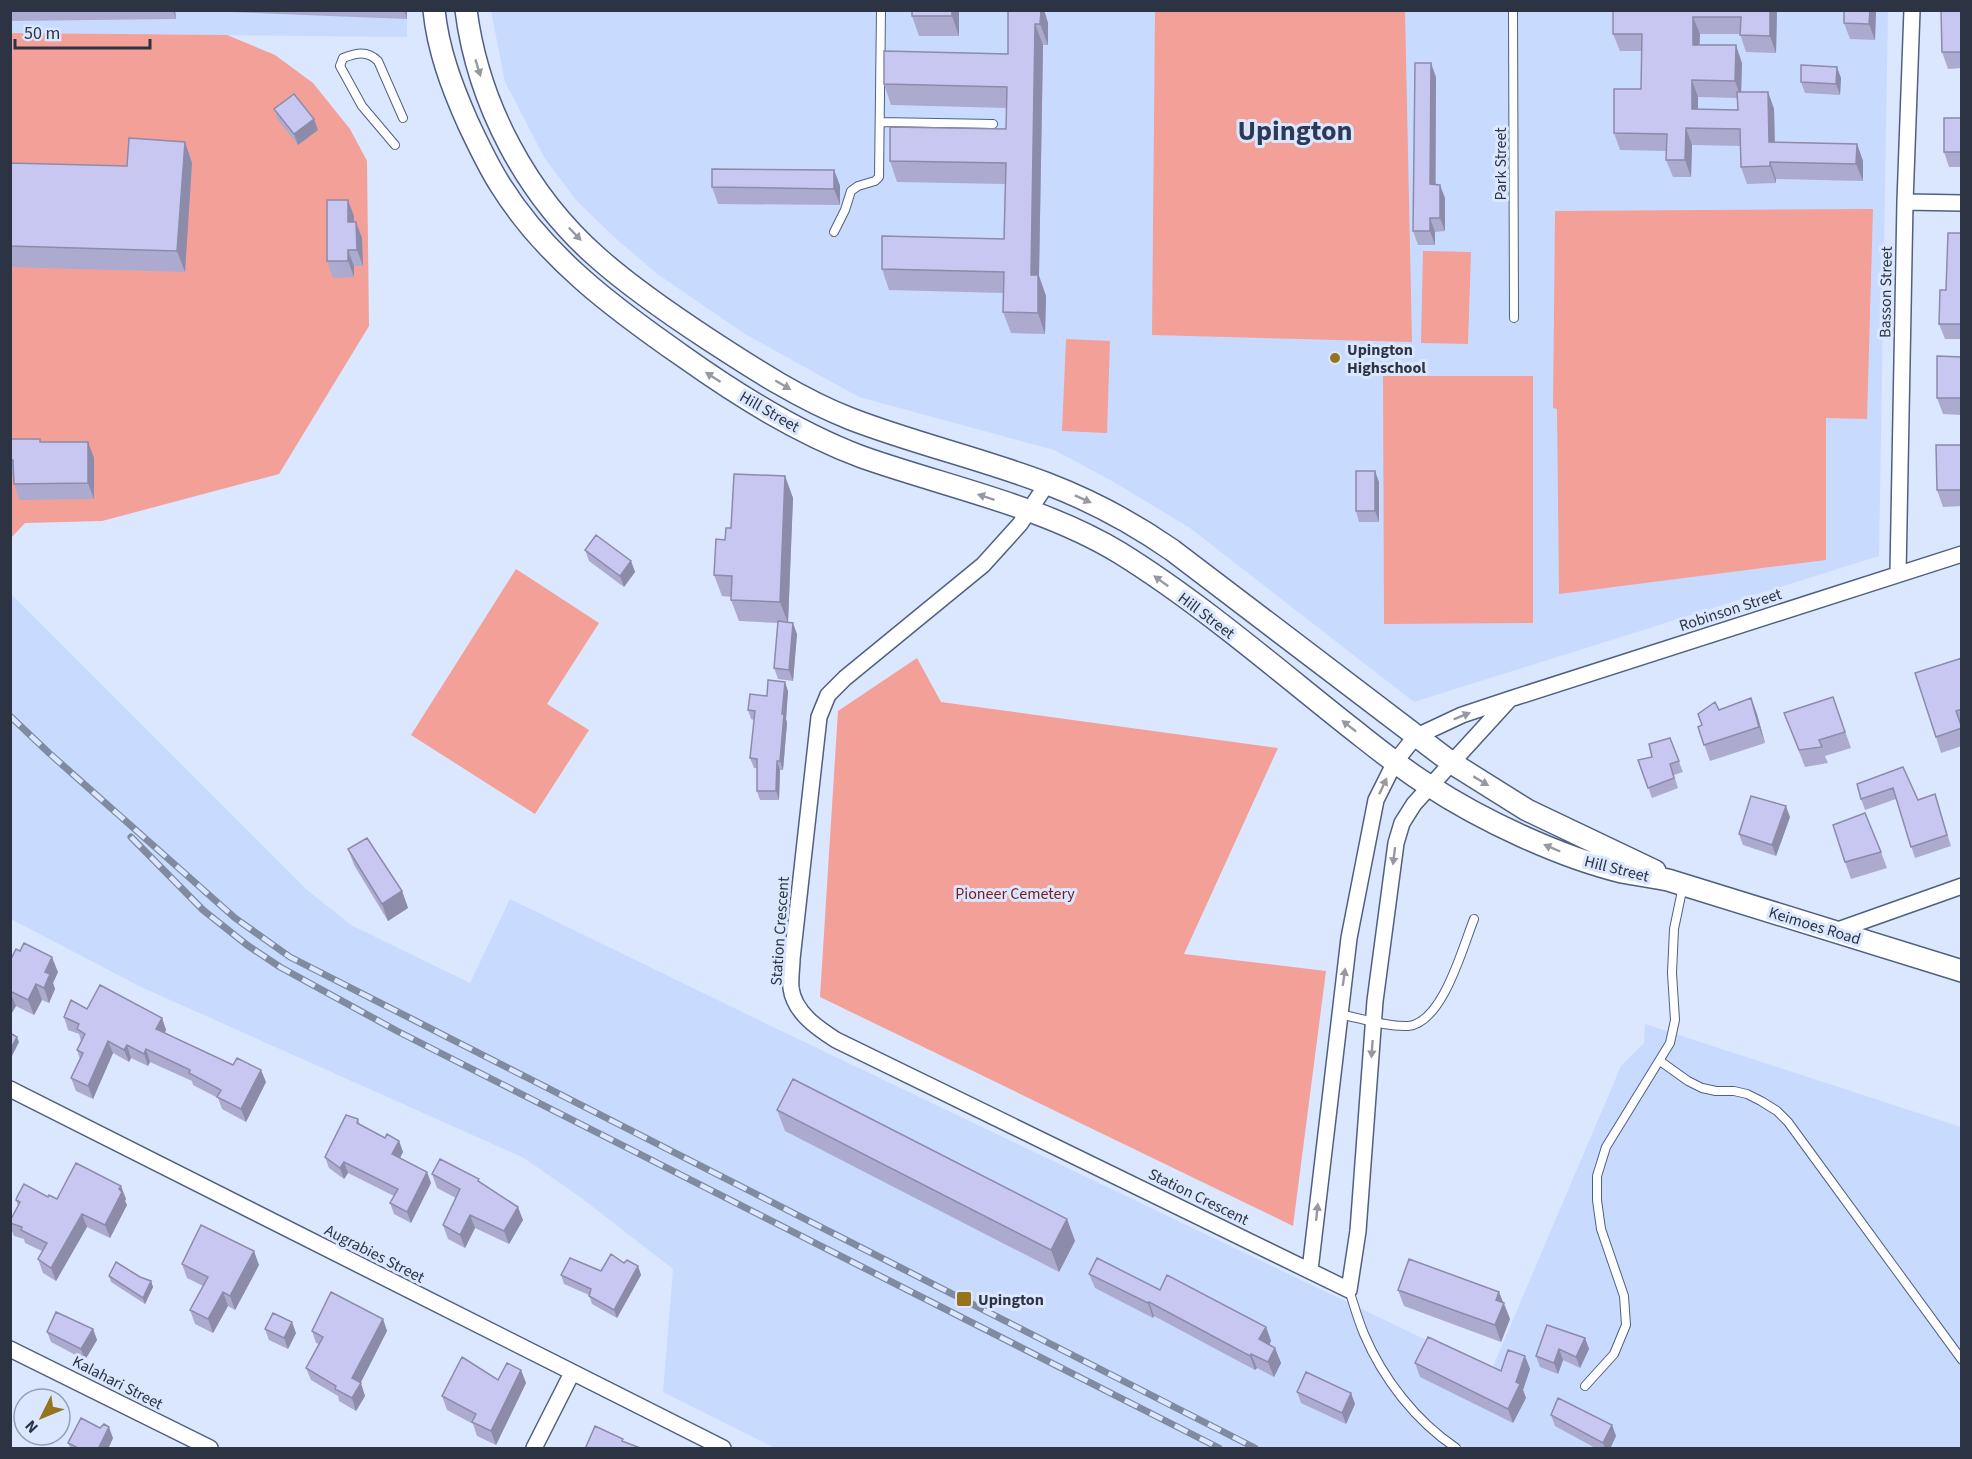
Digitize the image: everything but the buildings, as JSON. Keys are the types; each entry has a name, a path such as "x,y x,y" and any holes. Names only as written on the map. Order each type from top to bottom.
{"street":[{"name":"Hill Street","path":"434,10 437,34 456,96 495,176 518,210 539,237 578,276 628,318 706,373 794,426 860,456 1029,512 1095,537 1138,564 1204,613 1395,762 1430,786 1483,817 1552,849 1623,872 1676,882"},
{"name":"Hill Street","path":"466,10 475,61 485,91 508,142 538,192 556,215 597,257 681,320 747,364 811,402 852,419 1047,484 1126,520 1172,550 1452,763 1527,810 1676,882"},
{"name":"Basson Street","path":"1898,574 1905,202 1912,10"},
{"path":"1905,202 1962,203"},
{"name":"Station Crescent","path":"1047,484 1029,512 973,574 845,678 825,700 819,717 806,823 792,959 793,996 805,1016 836,1040 1349,1290"},
{"name":"Robinson Street","path":"1415,737 1462,715 1962,554"},
{"name":"Robinson Street","path":"1430,786 1510,699"},
{"path":"1310,1270 1349,938 1370,827 1376,800 1395,762 1415,737"},
{"path":"1349,1290 1358,1231 1374,1021 1396,843 1402,823 1414,804 1430,786"},
{"name":"Keimoes Road","path":"1676,882 1962,971"},
{"path":"1835,931 1962,886"},
{"name":"Augrabies Street","path":"10,1089 723,1449"},
{"name":"Kalahari Street","path":"10,1349 210,1449"},
{"path":"534,1449 572,1373"}],"lane":[{"path":"834,232 845,210 850,191 875,181 879,177 881,10"},
{"name":"Park Street","path":"1514,10 1514,318"},
{"path":"395,145 362,106 341,68 340,61 361,52 371,55 378,61 403,118"},
{"path":"880,122 993,124"},
{"path":"1585,1386 1614,1354 1626,1325 1624,1296 1601,1229 1597,1200 1597,1176 1606,1148 1660,1061 1670,1043 1674,1029 1672,974 1676,882"},
{"path":"1339,1014 1410,1026 1417,1023 1431,1012 1444,993 1474,918"},
{"path":"1660,1061 1702,1088 1747,1094 1761,1101 1782,1117 1962,1360"},
{"path":"1349,1290 1371,1350 1394,1386 1422,1421 1456,1449"}],"shaded area":[{"path":"11,11 407,11 407,37 11,33"},
{"name":"Upington Highschool","path":"491,11 1888,11 1879,556 1414,702 1190,528 1112,481 1054,450 859,397 745,334 656,273 576,200 544,157 505,82"},
{"path":"10,593 307,890 351,925 470,983 510,899 1491,1371 1621,1066 1644,1043 1645,1024 1961,1127 1961,1448 775,1448 663,1392 673,1269 580,1197 524,1158 141,987 11,919"}],"green space":[{"path":"1155,11 1405,11 1412,342 1152,335"},
{"path":"11,33 227,35 275,55 313,83 350,129 367,161 369,326 279,474 102,521 25,523 11,538"},
{"path":"1873,209 1867,419 1826,418 1826,560 1559,594 1557,409 1553,408 1555,211"},
{"path":"1423,251 1471,252 1468,344 1421,343"},
{"path":"1066,339 1110,341 1107,433 1062,431"},
{"path":"1383,376 1533,376 1533,623 1384,624"},
{"path":"516,569 599,623 547,704 589,730 535,814 411,735"},
{"name":"Pioneer Cemetery","path":"917,658 941,702 1278,748 1184,954 1326,971 1293,1226 820,997 838,711"}],"railway":[{"path":"10,716 235,918 290,957 1255,1448"},
{"path":"131,837 203,910 247,945 280,967 397,1031 1219,1448"}],"place":[{"name":"Upington Highschool","path":"1335,358"},
{"name":"Upington","path":"964,1299"}],"district":[{"name":"Upington","path":"1295,130"}]}
